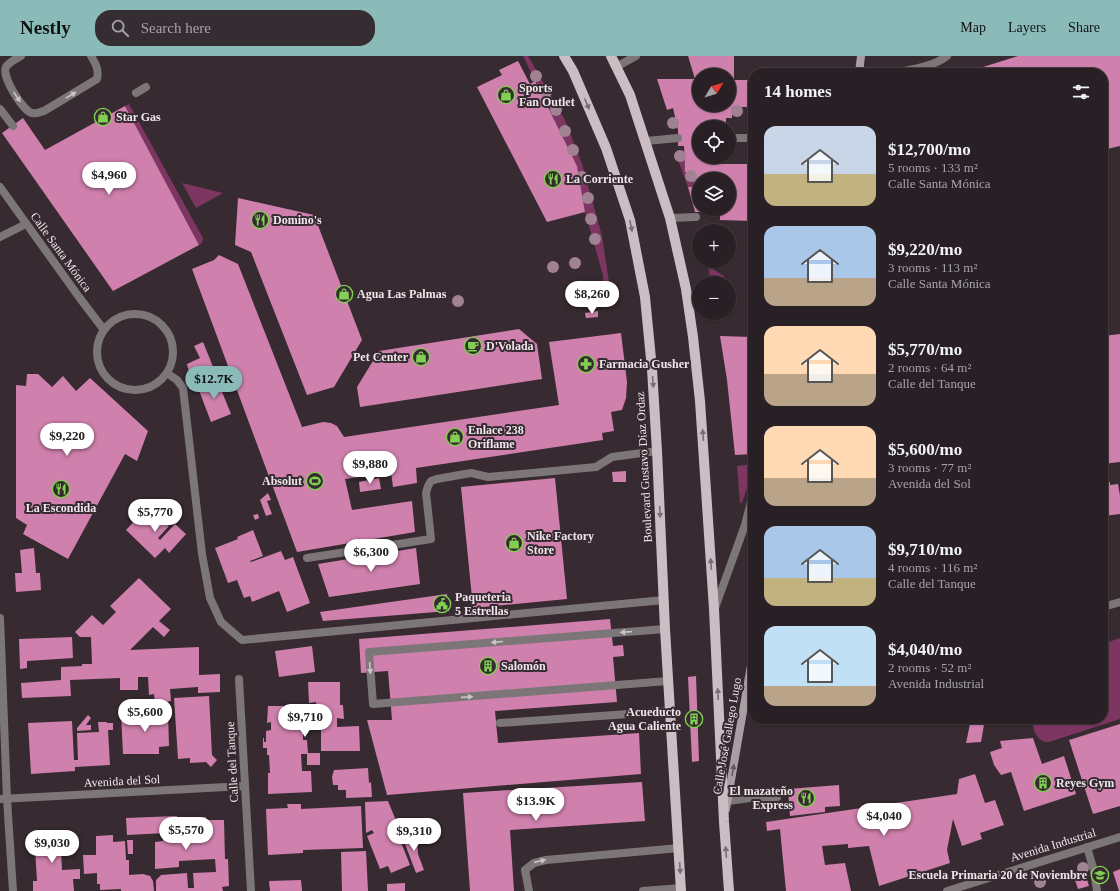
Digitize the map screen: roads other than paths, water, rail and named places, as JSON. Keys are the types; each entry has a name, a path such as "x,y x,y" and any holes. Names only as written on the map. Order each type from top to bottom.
{"main road":[{"name":"Boulevard Gustavo Díaz Ordaz","path":"564,56 573,71 606,148 630,220 645,297 652,369 657,451 665,629 681,889"},
{"path":"611,56 630,95 670,218 686,289 693,337 700,401 714,609 724,822 729,891"},
{"path":"859,68 861,56"},
{"name":"Calle José Gallego Lugo","path":"724,822 748,683"}],"street":[{"path":"21,56 9,63 5,68 4,73 6,80 25,109 31,113 44,111 97,79 97,66 91,56"},
{"path":"616,67 636,56"},
{"path":"918,68 941,61 947,56"},
{"path":"136,93 146,87"},
{"path":"0,108 13,126"},
{"path":"646,141 678,138"},
{"path":"736,138 748,138"},
{"name":"Calle Santa Mónica","path":"0,187 104,330"},
{"path":"670,218 696,216"},
{"path":"0,237 26,224"},
{"path":"135,313 148,316 158,321 167,331 172,343 173,355 170,368 167,373 152,386 140,390 127,389 115,384 106,375 100,365 97,353 99,341 104,330 113,321 123,315 135,313"},
{"path":"167,373 177,380 184,388 202,554 210,598 221,622 242,640 664,600"},
{"path":"307,558 431,539 426,493 431,481 437,479 471,474 488,477 596,467 612,457 657,451"},
{"path":"714,609 748,513"},
{"path":"1108,606 1120,602"},
{"path":"0,618 4,799 13,891"},
{"path":"665,629 369,652 373,704 668,681"},
{"name":"Calle del Tanque","path":"239,679 251,891"},
{"path":"500,723 670,711"},
{"name":"Avenida del Sol","path":"4,799 245,786"},
{"path":"728,801 750,798 777,797"},
{"name":"Avenida Industrial","path":"948,891 1120,837"},
{"path":"1087,847 1094,871 1096,891"},
{"path":"529,891 525,870 534,863 546,860 679,848"},
{"path":"643,891 681,889"}],"place":[{"name":"Sports Fan Outlet","path":"506,95"},
{"name":"Star Gas","path":"103,117"},
{"name":"La Corriente","path":"553,179"},
{"name":"Domino's","path":"260,220"},
{"name":"Agua Las Palmas","path":"344,294"},
{"name":"D'Volada","path":"473,346"},
{"name":"Pet Center","path":"421,357"},
{"name":"Farmacia Gusher","path":"586,364"},
{"name":"Enlace 238 Oriflame","path":"455,437"},
{"name":"Absolut","path":"315,481"},
{"name":"La Escondida","path":"61,489"},
{"name":"Nike Factory Store","path":"514,543"},
{"name":"Paqueteria 5 Estrellas","path":"442,604"},
{"name":"Salomón","path":"488,666"},
{"name":"Acueducto Agua Caliente","path":"694,719"},
{"name":"Reyes Gym","path":"1043,783"},
{"name":"El mazateño Express","path":"806,798"},
{"name":"Escuela Primaria 20 de Noviembre","path":"1100,875"}]}
